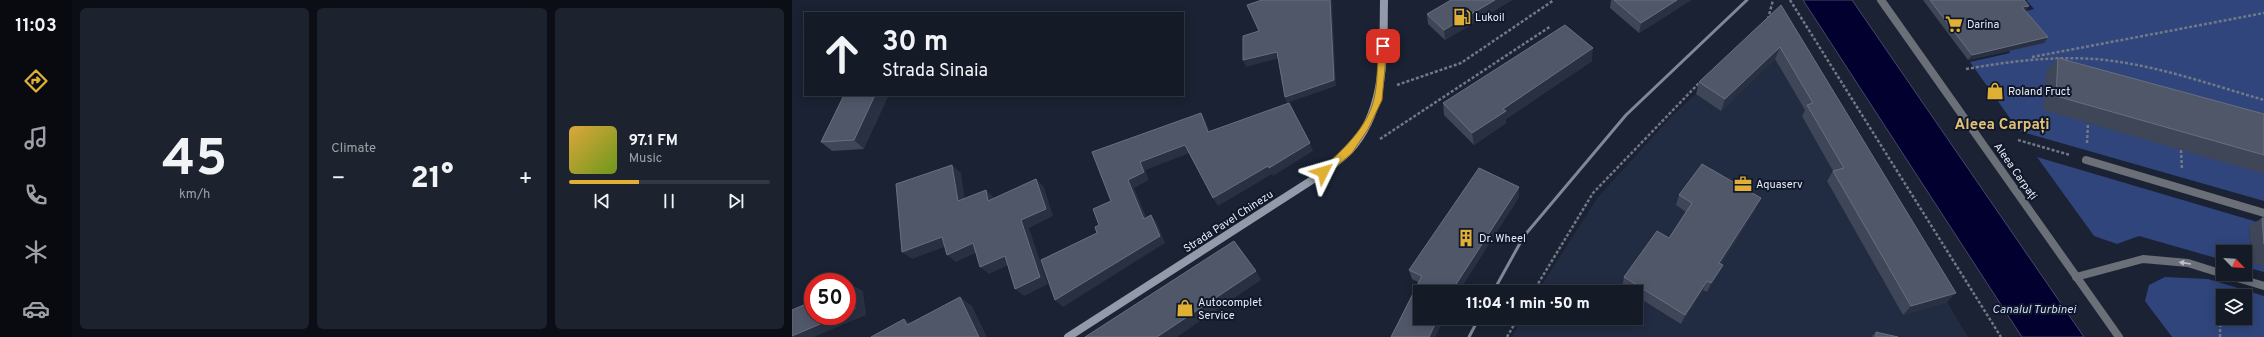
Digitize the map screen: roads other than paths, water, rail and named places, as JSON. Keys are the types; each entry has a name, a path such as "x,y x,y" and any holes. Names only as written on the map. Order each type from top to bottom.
{"main road":[{"name":"Strada Pavel Chinezu","path":"1068,337 1323,172 1349,150 1365,127 1378,100 1383,62 1384,0"}],"street":[{"name":"Aleea Carpați","path":"1880,0 2119,337"},
{"path":"2086,160 2264,213"},
{"path":"2076,277 2143,259 2188,263 2216,272"},
{"path":"2247,281 2264,286"}],"water":[{"name":"Canalul Turbinei","path":"1803,0 1852,0 2084,337 2022,337"}],"railway":[{"path":"1497,285 1524,236 1626,115 1747,0"},
{"path":"1469,337 1475,325"}],"place":[{"name":"Lukoil","path":"1462,17"},
{"name":"Darina","path":"1954,24"},
{"name":"Roland Fruct","path":"1995,91"},
{"name":"Aquaserv","path":"1743,184"},
{"name":"Dr. Wheel","path":"1466,238"},
{"name":"Autocomplet Service","path":"1185,308"}],"district":[{"name":"Aleea Carpați","path":"2002,124"}]}
